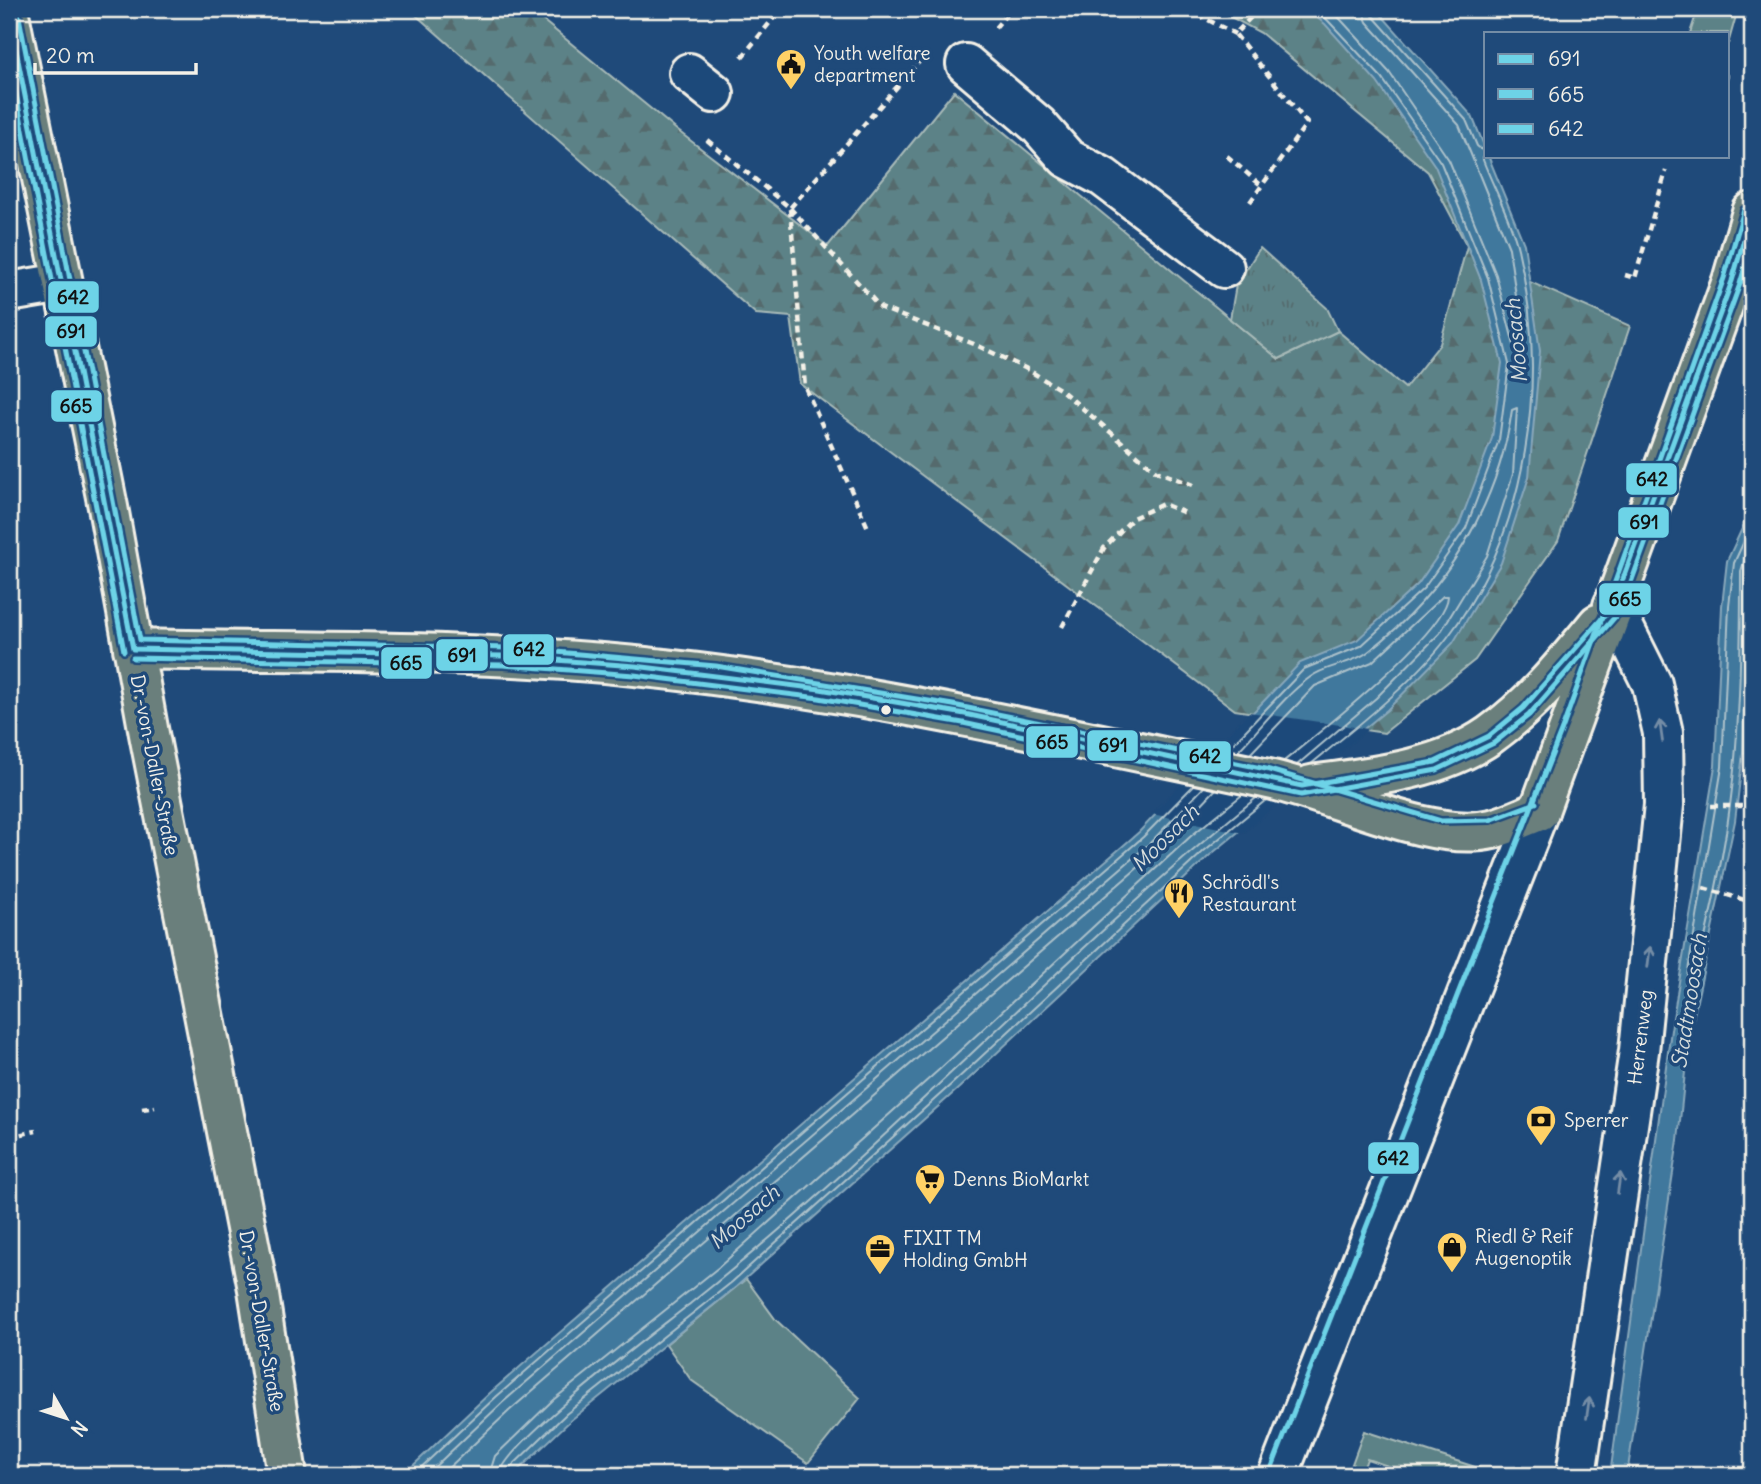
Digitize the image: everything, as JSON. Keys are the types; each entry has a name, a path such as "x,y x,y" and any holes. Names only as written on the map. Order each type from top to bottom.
{"main road":[{"name":"Dr.-von-Daller-Straße","path":"9,14 258,1289 287,1475"},
{"path":"133,649 503,656 635,666 820,688 965,715 1302,786 1437,831 1492,829 1539,811 1613,607 1742,286 1752,212"},
{"path":"1302,786 1434,762 1489,736 1555,676 1613,607"}],"street":[{"path":"966,64 1038,125 1067,158 1103,177 1224,268"},
{"path":"9,292 62,283"},
{"name":"Herrenweg","path":"1576,1475 1639,1051 1664,805 1663,733 1652,684 1613,607"},
{"path":"1278,1475 1539,811"}],"path":[{"path":"781,9 702,83 688,126 790,208 881,308 974,344 1025,369 1061,390 1156,471 1193,485"},
{"path":"898,47 917,62 966,64 1011,9"},
{"path":"1188,9 1235,34 1307,123 1250,202"},
{"path":"1235,34 1252,16"},
{"path":"869,530 805,387 790,208 917,62"},
{"path":"1227,156 1262,186"},
{"path":"1625,275 1634,278 1666,171"},
{"path":"1062,627 1104,548 1133,518 1163,504 1188,514"},
{"path":"1740,806 1752,806"},
{"path":"1699,887 1750,901"},
{"path":"142,1109 155,1107"},
{"path":"9,1137 36,1132"}],"green space":[{"path":"409,9 529,9 678,131 828,246 954,91 1279,359 1338,331 1405,388 1440,344 1467,246 1428,172 1261,33 1216,9 1362,9 1503,270 1630,326 1558,541 1475,660 1384,733 1235,710 800,384 791,317 756,314"},
{"path":"1698,9 1738,9 1730,37 1730,32 1690,32"},
{"path":"1260,248 1327,308 1338,331 1279,359 1230,319 1236,285"},
{"path":"1748,584 1752,585 1752,755 1743,753"},
{"path":"746,1279 776,1320 860,1398 808,1463 691,1380 666,1344"},
{"path":"1364,1431 1500,1475 1415,1475 1367,1459 1361,1475 1348,1475"}],"water":[{"name":"Moosach","path":"1306,9 1376,9 1472,116 1484,146 1484,158 1489,158 1524,244 1540,351 1529,477 1501,563 1453,643 1387,710 1209,856 959,1088 736,1287 571,1420 513,1475 403,1475 491,1392 1139,832 1300,663 1357,640 1418,584 1459,525 1492,438 1502,363 1481,280 1435,166 1377,82 1325,24"},
{"name":"Stadtmoosach","path":"1752,507 1743,753 1735,821 1688,1043 1678,1140 1627,1475 1610,1475 1671,1030 1715,766 1722,606 1727,561"}],"pier":[{"path":"1249,712 1368,729 1243,833 1152,814"}],"transit line":[{"name":"642","path":"18,12 140,640 510,648 716,666 953,705 1266,769 1441,821 1490,820 1536,803"},
{"name":"691","path":"9,14 133,649"},
{"name":"665","path":"9,58 124,651"},
{"name":"642","path":"1270,1472 1564,724 1724,278 1744,210"},
{"name":"691","path":"133,649 503,656 635,666 820,689 965,714 1302,786 1435,762 1489,736 1523,708 1613,606 1732,281 1752,212"},
{"name":"665","path":"133,658 503,665 634,675 819,698 963,723 1301,795 1437,770 1494,743 1529,715 1621,610 1740,284 1752,243"}],"place":[{"name":"Youth welfare department","path":"791,91"},
{"name":"Schrödl's Restaurant","path":"1179,920"},
{"name":"Sperrer","path":"1541,1147"},
{"name":"Denns BioMarkt","path":"930,1206"},
{"name":"Riedl & Reif Augenoptik","path":"1452,1274"},
{"name":"FIXIT TM Holding GmbH","path":"880,1276"}]}
